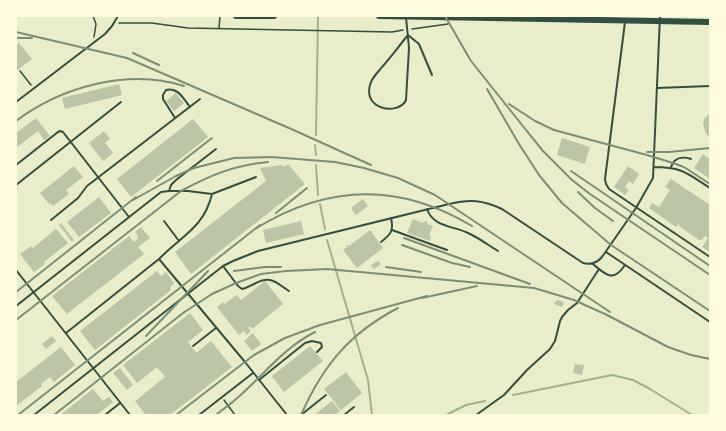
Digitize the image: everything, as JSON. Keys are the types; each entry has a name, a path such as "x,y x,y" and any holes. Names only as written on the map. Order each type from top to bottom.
{"main road":[{"path":"236,16 274,16"},
{"path":"380,16 670,20 710,22"}],"lane":[{"path":"16,102 105,34 115,23 118,16"},
{"path":"406,16 408,35 409,53 407,97 405,103 397,108 377,107 373,104 370,98 371,83 408,35"},
{"path":"34,415 223,266 233,260 258,251 427,209 465,201 476,201 488,203 509,213 578,261 593,264 606,252 636,208 652,181 658,88 660,16"},
{"path":"625,20 605,182 609,188 636,208 710,257"},
{"path":"408,35 419,44 432,75"},
{"path":"658,88 710,86"},
{"path":"175,118 163,99 163,95 166,90 171,89 177,91 190,106"},
{"path":"51,220 76,200 85,188 98,177 200,99"},
{"path":"16,185 121,102"},
{"path":"16,165 60,131 65,133 129,217"},
{"path":"169,191 171,185 176,180 216,149"},
{"path":"671,167 678,158 683,157 691,159"},
{"path":"654,167 671,167 684,171 710,188"},
{"path":"16,306 161,192 188,191 212,194 256,177"},
{"path":"66,333 159,259 192,230 208,209 212,194"},
{"path":"427,209 430,216 436,221 468,232 498,251"},
{"path":"381,242 389,236 392,230 391,218"},
{"path":"164,221 179,241"},
{"path":"392,230 447,250"},
{"path":"606,252 710,322"},
{"path":"159,259 287,415"},
{"path":"593,264 608,275 614,276 620,272 625,264"},
{"path":"223,266 242,289 267,279 289,291"},
{"path":"476,415 504,395 526,370 550,349 555,341 562,317 568,310 577,304 599,269"},
{"path":"16,270 94,368 129,415"},
{"path":"193,346 216,328"},
{"path":"259,380 305,343 314,341 321,343 322,347 317,352"},
{"path":"199,415 253,373"},
{"path":"301,415 326,395"},
{"path":"105,415 120,403"},
{"path":"344,415 354,407"}],"path":[{"path":"93,16 96,24 93,42"},
{"path":"219,29 220,16"},
{"path":"115,23 152,23 188,28 392,32 450,24"},
{"path":"20,71 34,88"},
{"path":"222,397 235,415"}],"building":[{"path":"19,43 32,59 16,71 16,45"},
{"path":"119,84 122,95 65,109 62,98"},
{"path":"176,93 184,103 174,111 166,101"},
{"path":"710,113 710,138 705,132 703,123 704,119"},
{"path":"36,118 50,136 44,140 38,131 16,148 16,133"},
{"path":"193,119 208,137 131,197 117,179"},
{"path":"104,131 110,139 105,143 113,153 103,161 89,143"},
{"path":"562,138 590,147 585,164 557,155"},
{"path":"703,154 710,159 710,179 694,168"},
{"path":"288,164 305,184 191,274 175,252 266,181 260,168 282,165 284,167"},
{"path":"74,166 83,177 66,190 69,194 53,206 50,203 49,204 40,193"},
{"path":"628,166 639,174 633,184 629,181 625,187 629,190 625,195 614,187"},
{"path":"671,179 710,205 710,252 702,247 708,238 705,236 702,240 699,240 679,226 679,223 676,227 649,208 652,203 659,207 670,190 665,187"},
{"path":"99,197 111,213 79,237 67,222"},
{"path":"363,199 368,206 356,215 351,208"},
{"path":"413,219 423,223 424,221 433,226 429,235 431,236 430,241 407,233"},
{"path":"301,221 304,234 266,243 263,230"},
{"path":"61,223 74,240 72,242 59,225"},
{"path":"141,227 150,238 138,247 144,254 67,314 52,296 129,236 134,242 138,239 135,232"},
{"path":"56,229 68,243 34,272 20,254 31,246 33,248"},
{"path":"370,230 383,248 357,268 343,250 347,247 346,246 349,246"},
{"path":"378,261 381,264 374,269 371,265"},
{"path":"157,271 161,276 166,272 174,283 170,288 171,290 95,350 80,331"},
{"path":"265,281 283,304 252,329 250,326 248,328 251,331 246,335 244,331 239,335 217,307 223,302 224,304 237,295 241,300"},
{"path":"557,300 564,302 562,307 554,304"},
{"path":"190,313 203,330 188,342 196,353 211,341 232,367 170,415 146,415 135,401 165,377 157,367 137,383 123,365"},
{"path":"253,333 261,344 252,351 244,341"},
{"path":"52,336 56,341 46,349 42,344"},
{"path":"310,346 323,361 284,392 272,376"},
{"path":"61,347 75,365 54,382 50,377 41,384 42,386 16,406 16,382"},
{"path":"575,364 584,365 582,375 573,373"},
{"path":"120,368 133,385 127,390 113,373"},
{"path":"346,372 362,393 341,410 324,389"},
{"path":"93,389 103,401 109,397 113,402 97,415 60,415"},
{"path":"332,401 340,411 335,415 314,415"}],"waterway":[{"path":"316,135 318,16"},
{"path":"315,145 316,155"},
{"path":"316,165 318,195"},
{"path":"320,204 325,229"},
{"path":"327,240 368,380 372,415"},
{"path":"513,395 612,375 633,380 692,415"},
{"path":"446,415 466,405 485,401"}],"railway":[{"path":"445,16 471,61 543,151 572,180 590,194 710,275"},
{"path":"16,32 127,58 371,165"},
{"path":"16,38 32,38"},
{"path":"133,53 159,65"},
{"path":"16,121 53,99 74,90 96,84 118,80 140,79 163,81 184,86"},
{"path":"487,89 539,175 562,203 611,245 710,311"},
{"path":"509,104 535,121 554,130 673,163 684,167 710,184"},
{"path":"157,181 212,138"},
{"path":"647,152 669,152 710,148"},
{"path":"133,200 176,176 194,168 234,158 272,157 335,162 364,168 398,178 435,195 610,312"},
{"path":"16,320 181,191 202,180 233,168 268,162"},
{"path":"571,171 710,266"},
{"path":"276,213 307,188"},
{"path":"578,192 595,208 613,221"},
{"path":"255,229 282,214 309,203 336,197 363,194 390,196 417,202 445,212 472,226"},
{"path":"16,292 136,197"},
{"path":"18,415 260,225"},
{"path":"404,238 530,284"},
{"path":"402,245 452,263 470,267"},
{"path":"234,271 265,267 281,267"},
{"path":"386,267 421,272"},
{"path":"54,415 183,313 212,294 261,274 286,271 327,269 534,288 574,300 607,315 668,347 691,355 710,359"},
{"path":"146,336 208,271"},
{"path":"422,298 477,286"},
{"path":"176,415 254,355 285,338 320,325 427,296"},
{"path":"301,415 319,381 340,352 366,328 398,308"},
{"path":"216,415 245,391 283,354 315,332"}]}
